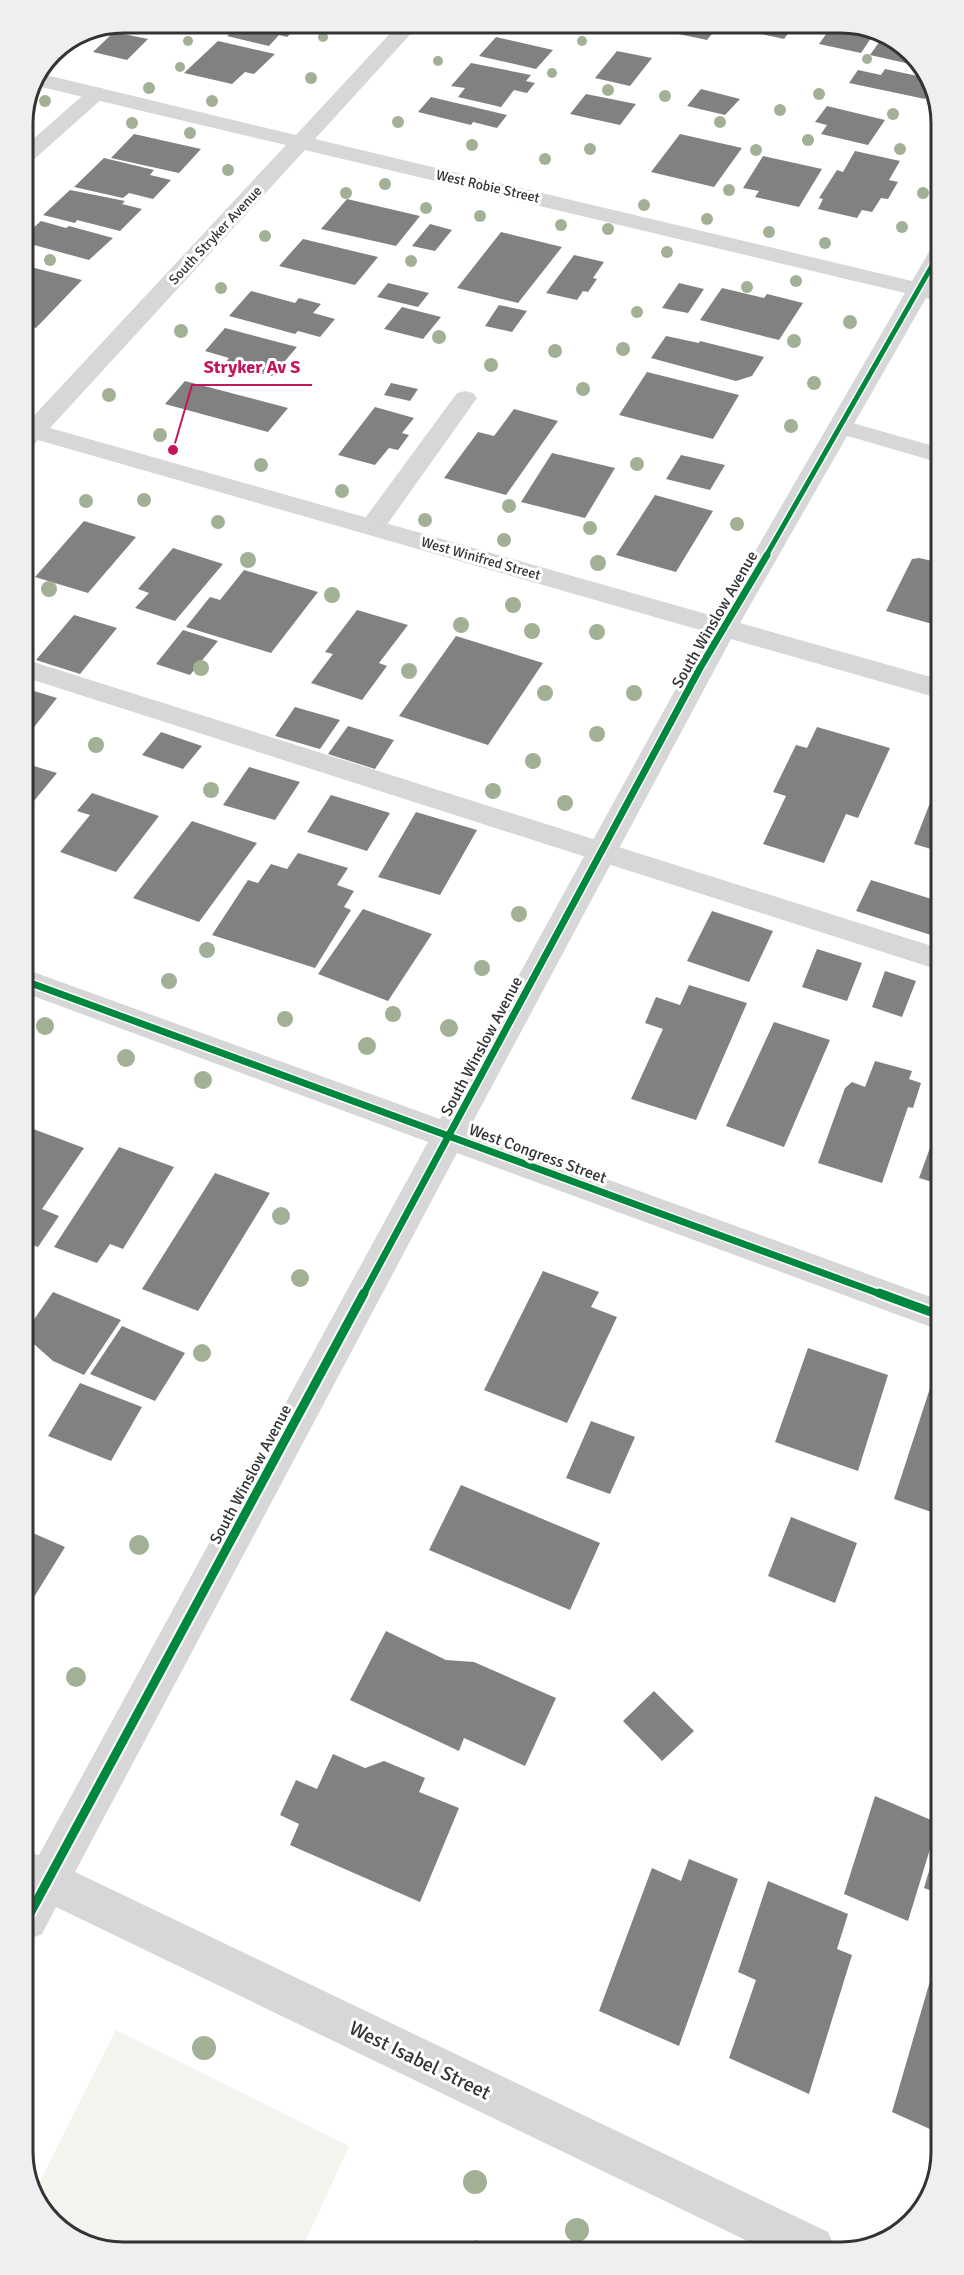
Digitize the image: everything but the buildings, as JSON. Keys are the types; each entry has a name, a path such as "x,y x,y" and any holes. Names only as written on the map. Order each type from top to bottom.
{"street":[{"name":"South Stryker Avenue","path":"33,427 302,142 401,33"},
{"name":"West Robie Street","path":"44,81 927,292"},
{"name":"South Winslow Avenue","path":"33,1893 37,1876 448,1135 700,668 842,427 927,292"},
{"name":"West Winifred Street","path":"33,435 372,527 931,686"},
{"name":"West Congress Street","path":"33,984 931,1312"},
{"name":"West Isabel Street","path":"37,1876 800,2242"}],"lane":[{"path":"33,150 97,93"},
{"path":"372,527 465,398"},
{"path":"842,427 931,453"},
{"path":"33,671 931,957"}],"shaded area":[{"path":"116,2030 349,2146 305,2242 117,2242 105,2240 83,2233 59,2216 45,2197 39,2183"}],"cycle path":[{"path":"33,1908 700,668 842,427 931,268"},
{"path":"33,984 931,1312"}],"place":[{"name":"Stryker Av S","path":"173,450"}]}
